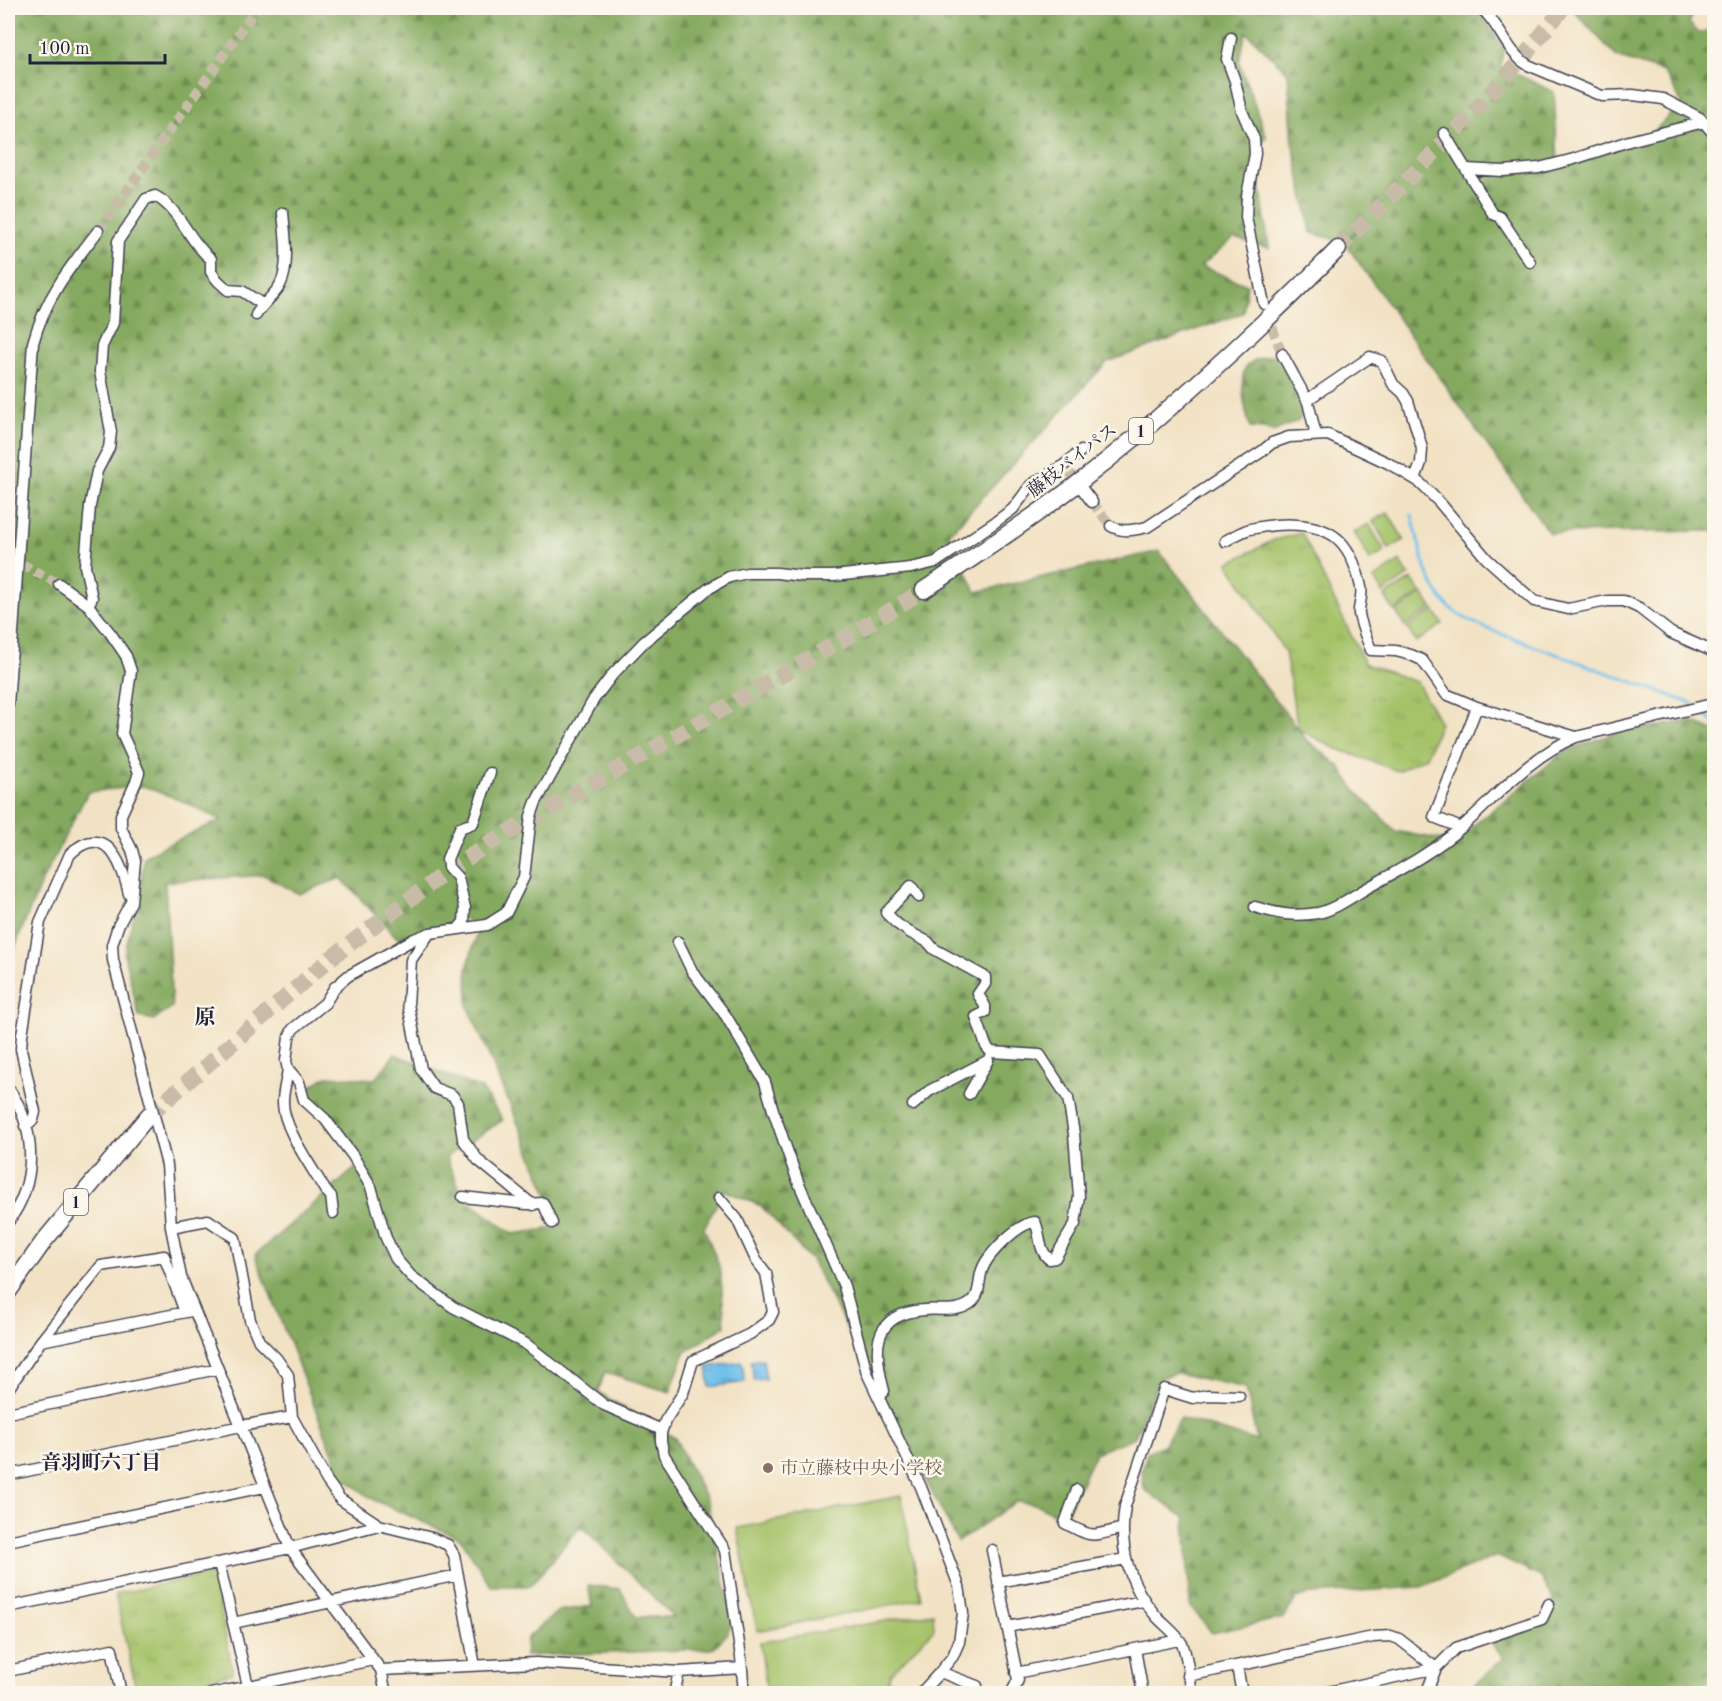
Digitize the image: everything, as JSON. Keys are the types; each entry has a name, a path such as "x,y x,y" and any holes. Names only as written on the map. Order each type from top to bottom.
{"highway":[{"name":"藤枝バイパス","path":"924,590 996,542 1084,478 1217,365 1284,304 1338,249"},
{"name":"1","path":"8,1280 64,1208 149,1115 44,1241 8,1293"}],"street":[{"path":"1481,8 1490,16 1518,59 1602,96 1633,95 1663,99 1700,118 1714,134"},
{"path":"1231,38 1227,60 1242,111 1254,139 1255,154 1247,196 1246,217 1264,304"},
{"path":"1466,169 1503,171 1539,168 1629,141 1704,122"},
{"path":"1444,133 1494,214 1500,216 1530,262"},
{"path":"88,606 92,598 85,566 90,506 97,471 108,448 111,432 100,371 102,346 113,323 118,241 146,199 155,196 165,201 202,252 211,259 211,272 218,281 228,290 242,291 262,304"},
{"path":"256,315 262,304 280,285 285,267 286,242 283,213"},
{"path":"8,705 11,614 33,343 39,320 51,296 98,231"},
{"path":"1282,354 1307,400 1316,435"},
{"path":"1307,400 1370,357 1382,361 1393,384 1408,401 1419,437 1422,449 1421,463 1414,479"},
{"path":"1111,526 1118,530 1128,531 1147,526 1262,452 1272,443 1289,437 1328,435 1388,463 1414,479 1440,503 1487,559 1534,601 1568,609 1607,601 1624,601 1639,608 1671,633 1714,652"},
{"path":"333,1213 331,1196 325,1190 284,1113 283,1100 288,1069 287,1050 293,1029 326,1003 335,987 348,976 414,939 430,933 488,925 506,913 524,877 531,816 536,801 594,699 613,674 644,642 708,589 729,577 747,573 833,576 911,568 936,562 1013,509 1031,485 1067,469 1081,451"},
{"path":"1083,490 1092,502"},
{"path":"1225,541 1248,530 1279,526 1310,527 1329,533 1340,541 1349,553 1362,588 1362,604 1359,613 1371,650 1396,651 1422,660 1446,694 1478,707 1576,737"},
{"path":"59,585 88,606 126,656 131,671 122,734 139,772 121,815 120,828 132,850 135,861 131,902 118,926 112,945 113,960 167,1165 171,1227 190,1311"},
{"path":"1255,907 1284,916 1320,913 1338,905 1427,853 1461,828 1521,771 1563,742 1713,702"},
{"path":"1461,828 1434,817 1478,707"},
{"path":"458,929 464,922 465,908 458,878 448,867 447,859 460,828 473,823 490,773"},
{"path":"25,1126 33,1120 35,1112 21,1049 22,1035 40,922 70,854 88,842 106,845 115,854 131,902"},
{"path":"919,897 911,886 886,913 909,932 928,942 934,949 985,977 985,984 978,994 985,1006 985,1012 976,1017 989,1056 969,1094"},
{"path":"430,933 411,960 408,1004 421,1069 434,1088 452,1095 458,1103 463,1139 478,1160 533,1205"},
{"path":"678,942 692,971 726,1016 765,1082 797,1179 844,1286 863,1359 921,1487 959,1586 963,1612 962,1631 953,1656 920,1694"},
{"path":"879,1397 884,1391 876,1353 884,1327 893,1319 920,1310 953,1310 973,1300 978,1291 981,1271 988,1259 1006,1239 1029,1222 1035,1222 1043,1250 1049,1259 1055,1258 1075,1224 1079,1196 1074,1134 1068,1098 1040,1055 989,1056 929,1091 913,1105"},
{"path":"288,1069 299,1082 304,1100 325,1119 353,1156 371,1187 386,1238 396,1258 411,1276 453,1307 526,1344 604,1405 662,1430"},
{"path":"8,1088 21,1110 30,1145 30,1168 23,1196 8,1222"},
{"path":"463,1197 533,1205 543,1203 552,1223"},
{"path":"719,1198 737,1219 756,1260 766,1273 773,1312 769,1320 750,1334 693,1361 683,1393 672,1407 662,1430 664,1455 725,1550 744,1694"},
{"path":"171,1227 208,1220 235,1238 250,1320 259,1341 276,1358 288,1375 292,1418 327,1481 340,1499 379,1525 432,1538 448,1545 454,1555 475,1666"},
{"path":"8,1389 41,1341 101,1266 164,1256 241,1426 290,1548 381,1670 386,1694"},
{"path":"41,1341 190,1311"},
{"path":"8,1413 216,1369"},
{"path":"1192,1694 1182,1644 1143,1601 1134,1586 1126,1559 1123,1528 1125,1506 1164,1389 1193,1398 1207,1395 1239,1396"},
{"path":"8,1475 241,1426 292,1418"},
{"path":"8,1541 264,1487"},
{"path":"1077,1490 1065,1523 1092,1536 1123,1528"},
{"path":"8,1606 290,1548 379,1525"},
{"path":"992,1550 1018,1680 1011,1694"},
{"path":"998,1582 1126,1559"},
{"path":"219,1563 247,1690"},
{"path":"233,1623 458,1575"},
{"path":"1007,1627 1143,1601"},
{"path":"1426,1694 1436,1668 1456,1648 1542,1619 1549,1604"},
{"path":"1188,1676 1373,1637 1391,1636 1408,1645 1436,1668"},
{"path":"1016,1673 1179,1640"},
{"path":"8,1671 112,1649 121,1694"},
{"path":"1135,1649 1142,1693"},
{"path":"211,1694 247,1690 373,1660"},
{"path":"381,1670 536,1663 679,1672 742,1668"},
{"path":"1237,1666 1242,1694"},
{"path":"1319,1694 1436,1668"},
{"path":"674,1694 679,1672"},
{"path":"940,1672 977,1686 973,1694"}],"green space":[{"path":"8,8 1480,8 1478,10 1504,49 1500,66 1554,92 1558,162 1643,142 1682,103 1664,72 1617,57 1571,8 1696,8 1689,23 1699,33 1714,28 1714,531 1549,533 1345,243 1363,223 1344,242 1311,233 1293,144 1288,73 1246,32 1239,62 1266,136 1256,157 1269,248 1234,238 1201,266 1247,285 1243,313 1107,362 949,534 976,592 1159,551 1306,739 1340,767 1355,790 1395,831 1453,842 1565,751 1619,732 1690,721 1714,731 1714,1693 1465,1693 1504,1658 1491,1642 1545,1622 1553,1599 1541,1577 1497,1556 1421,1587 1311,1594 1297,1598 1283,1618 1212,1633 1190,1606 1185,1518 1144,1489 1142,1471 1147,1452 1163,1445 1181,1418 1257,1441 1246,1388 1176,1373 1160,1378 1135,1437 1095,1453 1064,1519 1038,1505 1017,1501 958,1542 811,1260 761,1206 724,1190 704,1228 720,1268 725,1326 685,1352 670,1392 605,1372 598,1392 675,1438 707,1501 733,1621 727,1634 712,1649 525,1656 527,1638 558,1611 592,1606 588,1585 620,1589 636,1617 674,1617 581,1526 530,1586 491,1586 461,1539 374,1500 342,1477 255,1255 360,1164 315,1107 307,1089 327,1076 375,1079 395,1054 482,1089 503,1120 446,1157 463,1197 513,1234 562,1227 468,1006 467,968 479,926 461,917 404,945 341,878 299,894 264,875 165,882 172,1007 155,1020 139,1017 124,954 140,890 144,857 221,820 178,799 143,786 88,792 41,883 8,964"},
{"path":"1282,354 1294,365 1303,394 1302,415 1298,421 1273,432 1250,428 1243,388 1246,367 1258,359"},
{"path":"1388,513 1404,540 1389,549 1373,521"},
{"path":"1369,524 1385,552 1370,560 1354,532"},
{"path":"1302,533 1365,664 1417,682 1440,723 1426,757 1398,771 1335,748 1298,729 1285,652 1228,563 1274,540"},
{"path":"1400,561 1409,575 1383,593 1374,579"},
{"path":"1412,579 1421,593 1394,611 1385,596"},
{"path":"1423,594 1432,608 1405,626 1396,612"},
{"path":"1434,610 1443,624 1416,642 1407,628"},
{"path":"901,1496 921,1599 757,1631 737,1528"},
{"path":"213,1573 233,1673 155,1693 137,1693 115,1594"},
{"path":"933,1613 934,1629 890,1674 885,1693 767,1693 760,1642"}],"water":[{"path":"763,1359 766,1379 754,1380 751,1361"},
{"path":"742,1362 745,1382 710,1387 707,1367"}],"waterway":[{"path":"1412,515 1422,556 1432,582 1447,605 1458,614 1496,632 1693,704"},
{"path":"1701,710 1714,723"}],"tunnel":[{"path":"98,231 257,8"},
{"path":"1338,249 1483,102 1563,8"},
{"path":"1267,313 1282,354"},
{"path":"1070,473 1081,488"},
{"path":"1092,502 1111,526"},
{"path":"8,557 59,584"},
{"path":"149,1115 331,958 438,878 488,844 842,640 924,590"}],"place":[{"name":"市立藤枝中央小学校","path":"768,1468"}],"district":[{"name":"原","path":"205,1017"},
{"name":"音羽町六丁目","path":"101,1462"}]}
